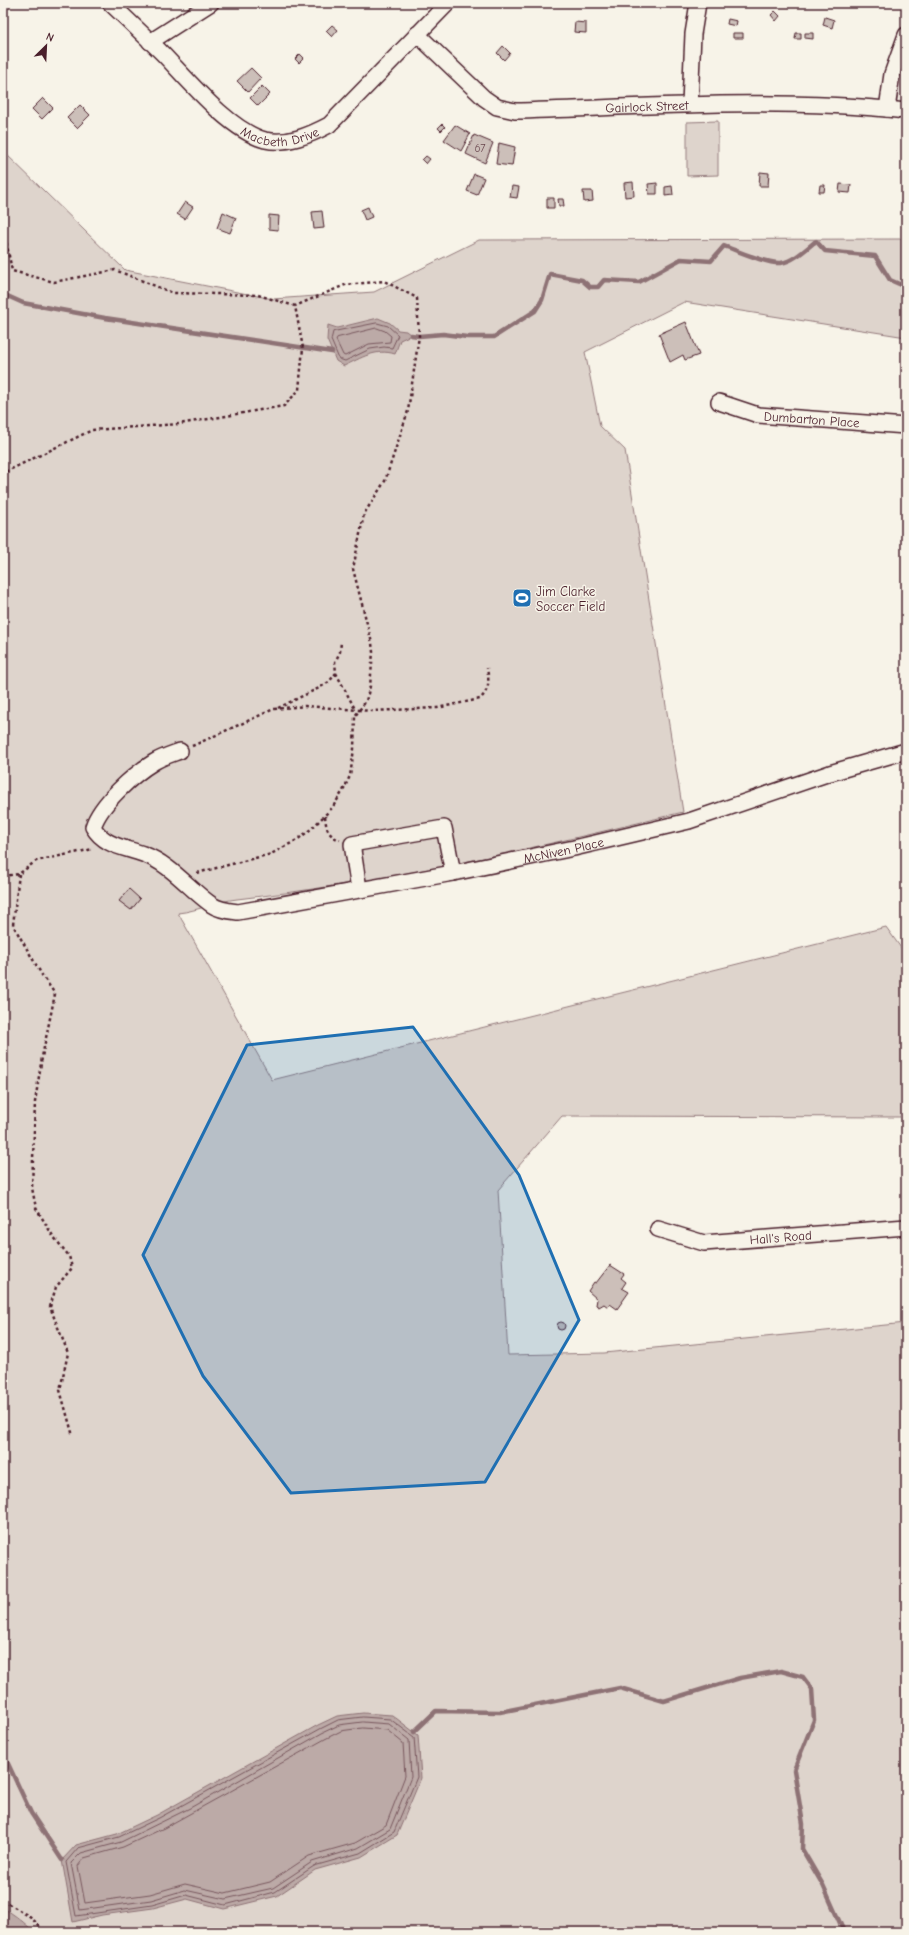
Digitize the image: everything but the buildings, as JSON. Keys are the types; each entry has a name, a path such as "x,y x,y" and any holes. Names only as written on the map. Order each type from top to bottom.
{"street":[{"name":"Macbeth Drive","path":"110,3 201,94 247,134 266,140 288,140 308,136 329,125 448,3"},
{"path":"150,42 211,3"},
{"path":"690,104 693,34 698,3"},
{"name":"Gairlock Street","path":"417,34 484,98 497,107 515,111 690,104 815,104 906,111"},
{"path":"887,109 892,74 906,35"},
{"name":"Dumbarton Place","path":"719,402 758,415 906,426"},
{"path":"180,751 154,762 122,789 100,812 93,827 103,840 113,845 144,854 181,877"},
{"name":"McNiven Place","path":"181,877 213,906 238,912 453,873 574,848 689,821 830,773 906,751"},
{"path":"359,889 352,844 444,828 453,873"},
{"name":"Hall's Road","path":"658,1228 704,1243 906,1227"}],"path":[{"path":"3,225 12,271 54,282 114,270 173,293 258,295 295,306 344,285 384,281 416,298 419,336 408,410 385,481 364,514 353,569 373,652 370,686 366,701 355,716 354,749 350,776 340,796 325,816 297,840 271,854 181,877"},
{"path":"3,473 92,430 179,424 284,406 299,390 303,348 295,306"},
{"path":"341,642 340,652 335,662 336,673 355,709"},
{"path":"274,710 305,706 372,711 437,708 480,699 485,694 489,685 487,668"},
{"path":"180,751 274,710 319,688 329,682 336,673"},
{"path":"325,816 330,835 352,844"},
{"path":"3,876 19,874 36,861 95,849"},
{"path":"19,874 13,925 42,975 56,994 42,1057 35,1102 32,1188 36,1208 53,1236 69,1256 72,1268 56,1287 50,1307 68,1353 60,1390 68,1412 73,1436"},
{"path":"3,1901 41,1927 43,1932"}],"highlighted area":[{"path":"413,1027 519,1175 579,1320 485,1482 291,1493 203,1376 143,1255 247,1045"}],"shaded area":[{"path":"718,121 718,175 687,176 687,122"},
{"path":"3,151 125,270 273,299 374,292 479,240 906,239 906,337 684,302 585,352 600,426 625,450 683,812 461,863 293,892 230,900 178,913 272,1080 886,927 906,955 906,1117 562,1116 498,1190 508,1355 604,1353 906,1323 906,1932 3,1932"}],"water":[{"path":"378,318 390,323 398,330 406,331 411,335 400,340 395,354 388,352 375,353 344,366 336,361 327,340 328,325 337,328"},
{"path":"363,1713 392,1715 418,1735 421,1778 397,1835 361,1857 315,1870 277,1896 224,1909 187,1899 153,1908 102,1915 73,1922 62,1860 76,1845 117,1834 157,1815 318,1725 337,1716"},
{"path":"3,1908 19,1919 34,1932 3,1932"}],"waterway":[{"path":"411,335 419,336 443,334 467,337 494,337 535,311 542,300 550,274 582,280 590,287 598,287 604,280 639,282 681,259 711,261 724,246 744,254 775,263 781,263 795,257 816,241 825,251 875,256 890,280 906,287"},
{"path":"3,294 23,303 105,318 332,352"},
{"path":"414,1732 436,1711 500,1712 620,1688 664,1701 740,1678 781,1671 803,1677 812,1689 814,1720 794,1770 803,1824 802,1849 823,1885 844,1932"},
{"path":"3,1753 31,1813 62,1860"}],"place":[{"name":"Jim Clarke Soccer Field","path":"522,598"}]}
